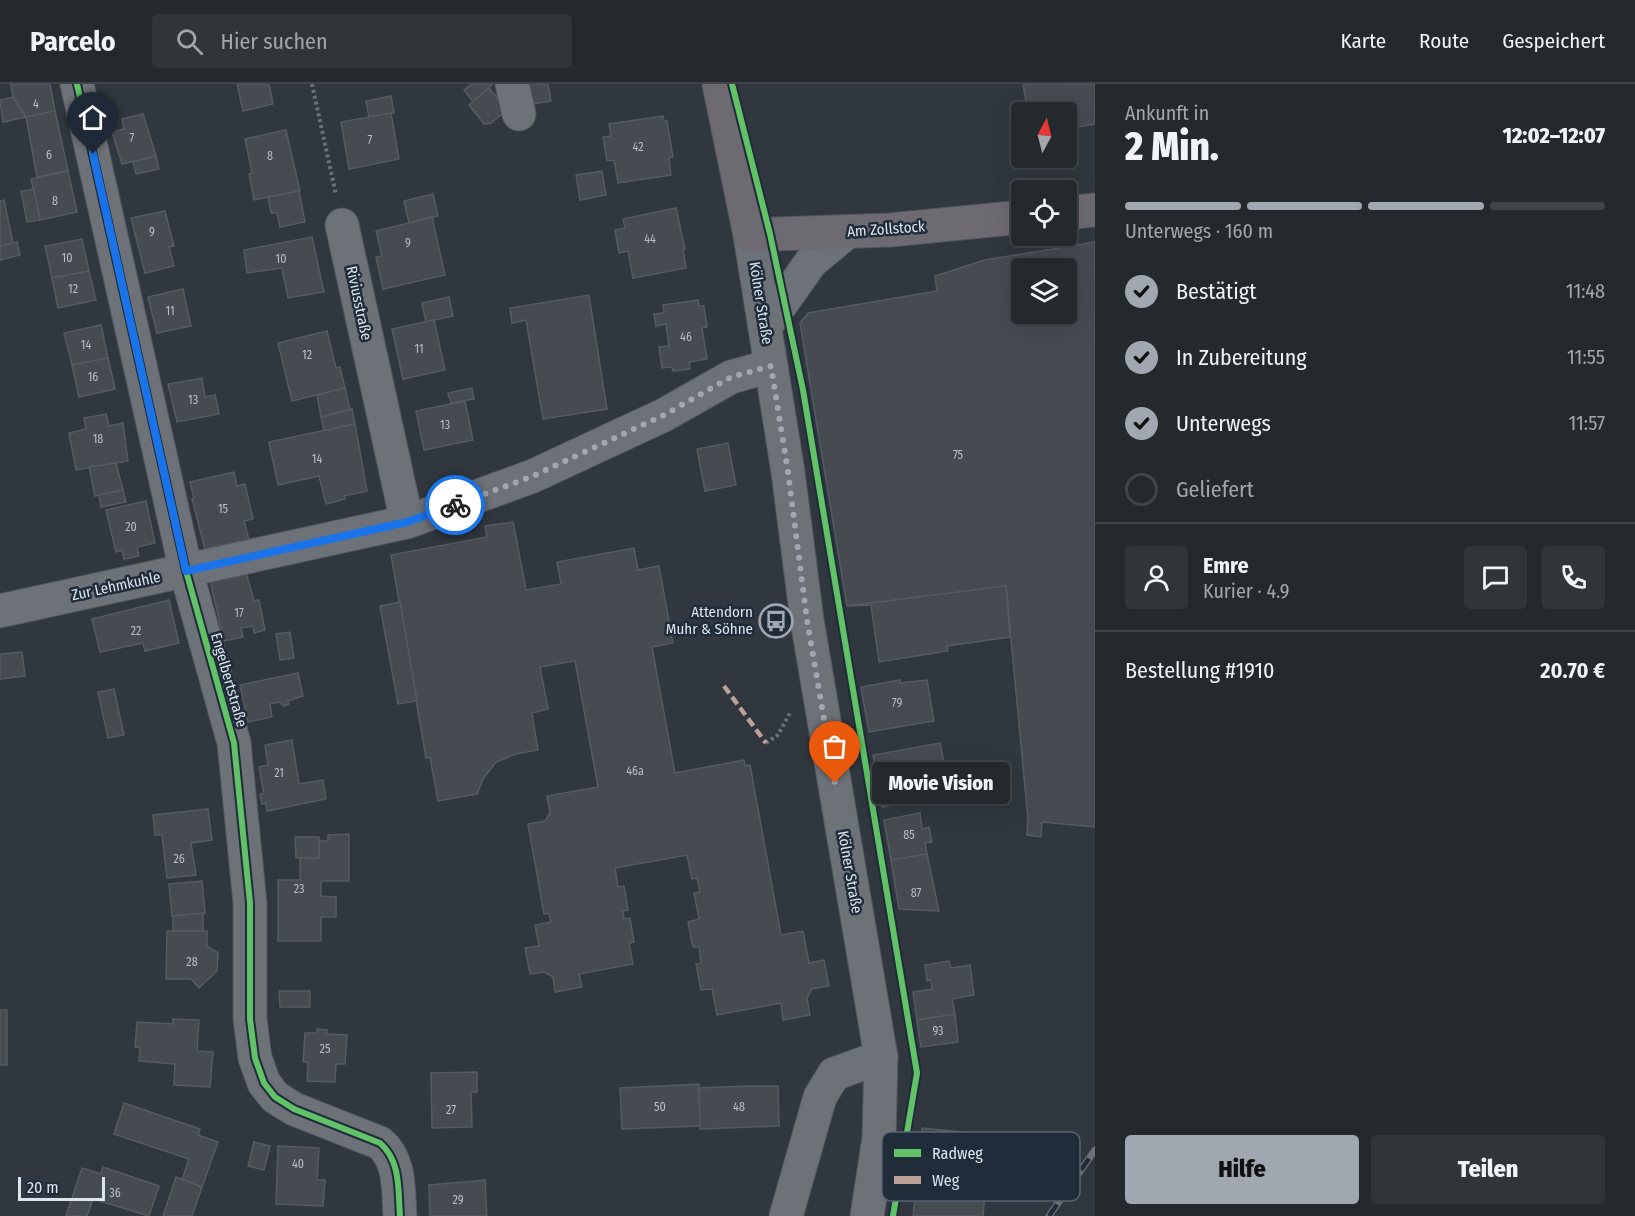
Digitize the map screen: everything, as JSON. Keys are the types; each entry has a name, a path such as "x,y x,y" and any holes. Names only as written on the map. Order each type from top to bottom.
{"main road":[{"name":"Kölner Straße","path":"719,84 750,235"},
{"path":"1077,212 1095,210"},
{"name":"Am Zollstock","path":"750,235 847,232 1011,218"}],"street":[{"name":"Engelbertstraße","path":"77,84 186,571 234,743 250,903 250,1019 255,1058 264,1083 275,1097 294,1109 380,1143 390,1152 395,1162 400,1216"},
{"name":"Riviusstraße","path":"342,225 407,522"},
{"path":"765,327 811,262 847,232"},
{"name":"Kölner Straße","path":"750,235 788,472 807,620 881,1057 879,1138 867,1216"},
{"name":"Zur Lehmkuhle","path":"0,611 407,522 533,476 664,415 731,377 771,366"},
{"path":"786,1216 820,1097 834,1074 881,1057"}],"path":[{"path":"312,84 342,225"}],"building":[{"path":"11,84 50,84 55,111 26,117 13,97"},
{"path":"237,84 269,84 273,104 243,111"},
{"path":"472,84 492,85 473,102 464,90"},
{"path":"524,84 548,84 551,101 528,105"},
{"path":"1023,84 1095,84 1095,124 1077,127 1077,102 1026,102"},
{"path":"489,88 507,110 491,123 484,124 469,105"},
{"path":"391,96 394,113 369,117 366,101"},
{"path":"13,97 26,117 3,122 0,100"},
{"path":"55,111 68,171 37,177 26,117"},
{"path":"391,113 399,159 349,169 341,122"},
{"path":"143,114 156,156 122,164 112,132 124,129 122,119"},
{"path":"663,116 664,121 667,121 673,157 669,158 671,175 618,183 614,160 607,161 603,137 611,136 609,124"},
{"path":"286,130 300,191 254,200 249,174 252,173 245,139"},
{"path":"156,156 159,169 136,174 133,162"},
{"path":"68,171 77,212 40,220 31,179"},
{"path":"602,171 606,195 580,200 576,175"},
{"path":"34,189 40,220 27,222 21,191"},
{"path":"299,191 305,222 280,227 277,213 271,213 268,197"},
{"path":"433,194 438,216 409,223 404,201"},
{"path":"4,200 13,243 0,246 0,201"},
{"path":"676,208 685,249 683,249 686,268 633,278 628,251 619,253 615,230 625,228 623,219"},
{"path":"165,211 174,246 169,247 174,266 145,273 131,218"},
{"path":"432,217 445,275 383,289 376,257 382,256 376,231"},
{"path":"312,237 324,292 288,298 282,268 247,273 244,250"},
{"path":"82,239 89,271 52,278 45,246"},
{"path":"17,242 20,255 0,260 0,246"},
{"path":"1095,242 1095,827 1042,822 1041,837 1027,835 1028,819 1006,586 847,606 800,323 808,313 937,291 935,276 985,260"},
{"path":"89,271 96,300 58,308 52,278"},
{"path":"183,289 191,326 157,333 148,297"},
{"path":"589,295 607,409 543,419 526,320 512,323 510,308"},
{"path":"449,297 453,316 426,322 422,303"},
{"path":"698,300 699,306 704,306 707,327 702,328 707,359 689,362 690,369 673,371 672,367 662,368 659,347 669,346 666,324 656,326 654,314 664,313 663,305"},
{"path":"434,320 445,370 403,379 392,329"},
{"path":"101,325 108,358 72,365 64,333"},
{"path":"327,331 336,368 340,367 345,388 292,401 278,343"},
{"path":"108,358 115,389 79,397 72,365"},
{"path":"202,378 205,397 215,395 219,414 177,422 168,384"},
{"path":"345,388 350,410 321,417 317,395"},
{"path":"472,388 474,399 451,403 448,393"},
{"path":"465,401 473,440 424,450 416,411"},
{"path":"352,409 355,424 324,431 321,417"},
{"path":"106,414 109,426 123,423 128,461 76,470 69,433 86,429 84,418"},
{"path":"355,424 367,491 344,496 345,499 326,504 319,476 278,485 269,442"},
{"path":"728,443 736,485 705,491 697,449"},
{"path":"116,463 123,490 95,496 89,467"},
{"path":"234,472 237,486 245,484 253,519 244,521 249,540 205,549 190,482"},
{"path":"123,490 126,502 101,507 99,495"},
{"path":"146,501 155,543 137,547 139,556 124,559 122,550 116,552 106,510"},
{"path":"513,522 526,590 561,584 557,562 634,548 638,570 659,566 673,643 652,647 675,773 744,760 745,766 750,765 781,935 803,931 809,963 824,960 829,986 812,989 807,998 810,1015 783,1020 781,1003 717,1015 712,989 701,990 696,964 701,963 699,947 693,947 688,922 699,919 694,893 700,892 697,878 692,879 687,855 615,868 618,887 624,886 628,910 623,911 624,919 630,918 634,942 629,943 633,964 579,974 582,987 555,992 553,977 544,972 530,974 525,948 539,946 535,925 551,922 549,913 544,914 528,824 545,821 550,813 547,796 598,787 575,661 540,667 548,709 532,713 538,750 516,754 496,762 483,779 477,794 438,801 430,757 426,758 391,555 487,537 485,526"},
{"path":"246,572 254,601 259,600 265,630 254,633 253,626 241,628 243,637 224,641 210,580"},
{"path":"1006,586 1010,637 947,646 948,651 879,662 871,605 847,606"},
{"path":"169,600 179,643 145,651 143,643 100,652 92,619"},
{"path":"400,602 417,701 398,704 380,606"},
{"path":"290,632 294,658 280,660 276,634"},
{"path":"22,652 25,676 0,679 0,654"},
{"path":"298,673 303,696 288,701 289,704 284,706 279,702 270,704 272,717 248,722 240,685"},
{"path":"900,680 900,683 927,680 934,721 869,732 861,687"},
{"path":"114,689 124,735 108,738 98,692"},
{"path":"292,740 299,784 323,780 326,799 267,811 266,803 262,804 260,794 264,794 259,767 268,765 265,745"},
{"path":"940,743 944,762 914,768 915,774 877,780 873,755"},
{"path":"915,774 916,780 941,776 944,796 882,807 877,780"},
{"path":"208,809 212,840 191,843 196,875 167,878 162,835 155,835 153,815"},
{"path":"920,813 922,829 929,827 932,842 925,843 927,854 891,860 884,820"},
{"path":"349,834 349,881 321,881 321,896 336,897 336,917 321,917 321,941 278,941 278,880 300,880 300,858 319,858 319,841 328,841 328,835"},
{"path":"295,837 319,837 319,858 296,858"},
{"path":"927,854 939,911 899,909 891,860"},
{"path":"202,881 205,913 172,916 169,884"},
{"path":"203,913 203,931 173,931 173,916"},
{"path":"167,931 207,931 207,946 218,953 217,971 199,988 191,979 166,979"},
{"path":"949,961 951,968 970,965 974,995 952,999 955,1014 917,1020 913,992 932,989 931,980 927,981 925,965"},
{"path":"279,991 310,991 310,1007 280,1007"},
{"path":"0,1010 7,1010 7,1065 0,1065"},
{"path":"955,1014 958,1042 921,1047 917,1020"},
{"path":"173,1019 199,1020 197,1051 213,1052 210,1087 174,1085 175,1064 139,1061 140,1048 135,1047 137,1022 173,1024"},
{"path":"317,1029 327,1030 326,1034 347,1035 345,1064 336,1064 335,1082 307,1081 308,1062 303,1062 305,1033 317,1033"},
{"path":"477,1072 477,1092 471,1092 472,1127 432,1128 431,1073"},
{"path":"699,1084 700,1126 622,1129 620,1088"},
{"path":"778,1086 779,1126 700,1129 699,1088"},
{"path":"124,1103 200,1129 198,1135 218,1142 202,1187 182,1180 189,1159 114,1134"},
{"path":"922,1128 961,1132 922,1132"},
{"path":"254,1142 270,1146 264,1170 248,1166"},
{"path":"278,1146 319,1148 317,1180 325,1180 323,1206 276,1204"},
{"path":"103,1167 159,1186 149,1216 93,1199 87,1216 66,1216 82,1168 101,1174"},
{"path":"176,1177 202,1187 192,1216 163,1216"},
{"path":"485,1180 487,1216 430,1216 429,1185"},
{"path":"915,1201 984,1201 983,1216 913,1216"}],"railway":[{"path":"1080,1172 1095,1150"},
{"path":"1049,1216 1059,1201"}],"marked path":[{"path":"724,686 766,743"}],"cycle path":[{"path":"77,84 186,571 234,743 250,903 250,1019 255,1058 264,1083 275,1097 294,1109 380,1143 387,1150 397,1176 400,1216"},
{"path":"732,84 770,234 803,390 917,1073 907,1132"},
{"path":"893,1216 896,1201"}],"way so far":[{"path":"455,505 533,476 664,415 731,377 771,366 788,472 807,620 835,783"}],"place":[{"name":"Attendorn Muhr & Söhne","path":"776,621"},
{"name":"Movie Vision","path":"835,783"}],"route":[{"path":"93,154 186,571 407,522 455,505"}]}
